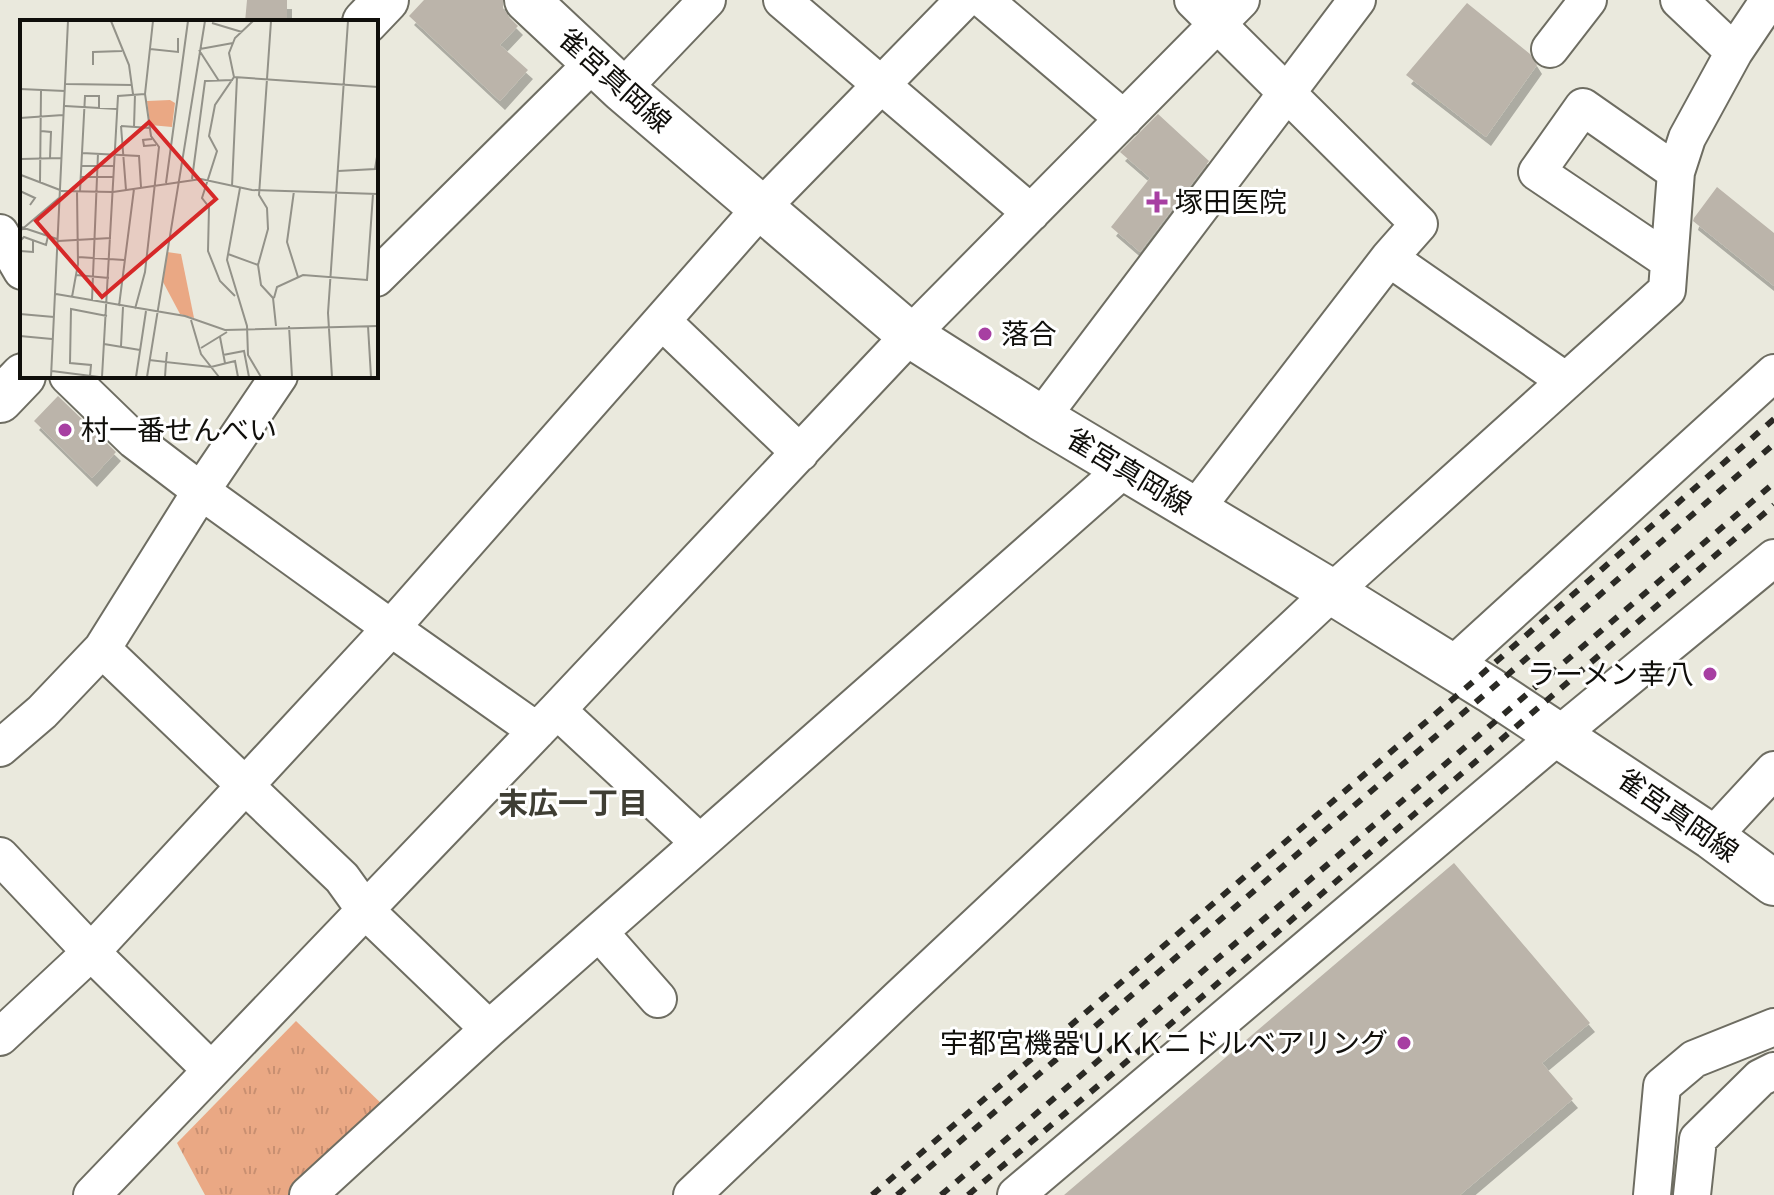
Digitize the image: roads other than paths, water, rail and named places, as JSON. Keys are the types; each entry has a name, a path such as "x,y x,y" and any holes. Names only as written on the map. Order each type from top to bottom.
{"main road":[{"path":"367,20 386,0"},
{"name":"雀宮真岡線","path":"527,0 608,76 910,335 1560,734 1774,883"},
{"path":"0,400 21,378"}],"street":[{"path":"378,276 608,76 707,0"},
{"path":"782,0 1031,213"},
{"path":"0,1037 91,952 391,628 761,208 964,0"},
{"path":"984,0 1124,119"},
{"path":"1041,418 1357,0"},
{"path":"1550,49 1588,0"},
{"path":"1679,0 1734,52"},
{"path":"692,1195 1332,592 1667,290 1676,172 1687,138 1734,52 1769,0"},
{"path":"92,1195 547,721 910,335 1124,119 1217,8 1287,93 1419,224 1389,258 1194,511"},
{"path":"1669,261 1537,172 1583,107 1676,172"},
{"path":"0,233 20,268"},
{"path":"1389,258 1566,381"},
{"path":"662,321 800,453"},
{"path":"1452,666 1774,373"},
{"path":"70,378 134,440 201,491 391,628 547,721 700,843"},
{"path":"0,748 42,712 102,649 201,491 278,378"},
{"path":"308,1195 489,1029 1125,468"},
{"path":"1016,1195 1560,734 1774,558"},
{"path":"102,649 342,878 365,910 489,1029"},
{"path":"1712,837 1774,770"},
{"path":"0,856 91,952 211,1070"},
{"path":"599,932 658,999"},
{"path":"1652,1195 1662,1086 1694,1059 1774,1027"},
{"path":"1692,1195 1698,1139 1760,1078 1774,1071"}],"railway":[{"path":"872,1195 1475,680 1774,419"},
{"path":"897,1195 1774,444"},
{"path":"941,1195 1774,483"},
{"path":"968,1195 1774,505"}],"place":[{"name":"塚田医院","path":"1157,202"},
{"name":"落合","path":"985,334"},
{"name":"村一番せんべい","path":"65,430"},
{"name":"ラーメン幸八","path":"1710,674"},
{"name":"宇都宮機器ＵＫＫニドルベアリング","path":"1404,1043"}],"district":[{"name":"末広一丁目","path":"573,804"}]}
